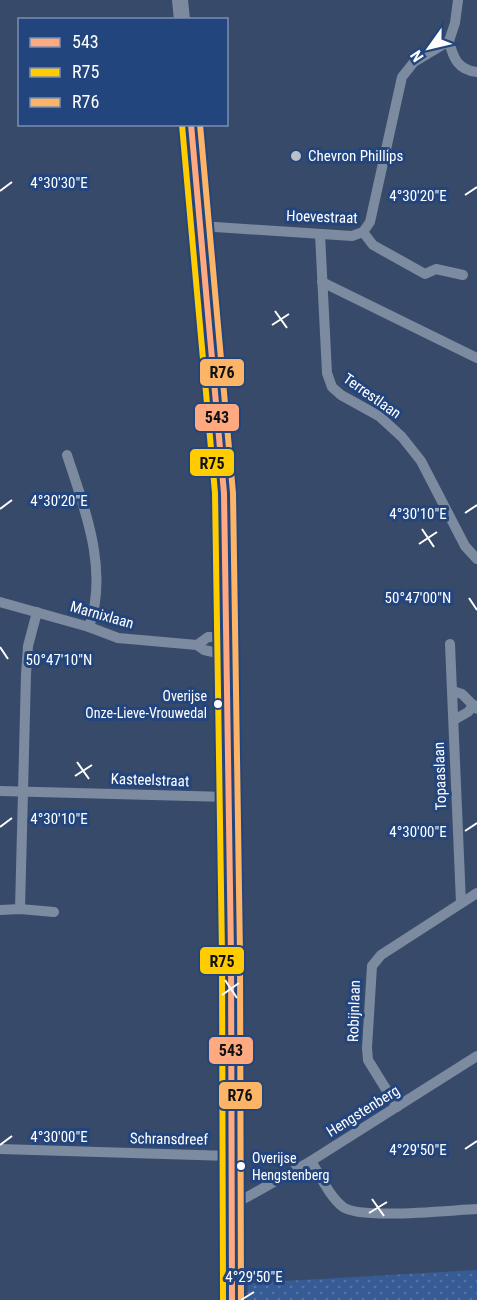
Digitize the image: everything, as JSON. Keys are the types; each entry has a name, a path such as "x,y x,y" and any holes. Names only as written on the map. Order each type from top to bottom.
{"main road":[{"path":"180,0 182,18"},
{"path":"191,126 225,493 231,955 232,1300"}],"street":[{"path":"458,0 455,23 449,41 452,55 459,65 469,71 477,72"},
{"path":"363,232 370,222 402,77 414,62 449,41"},
{"name":"Hoevestraat","path":"200,226 352,236 363,232 373,245 425,274 436,269 463,275"},
{"name":"Terrestlaan","path":"320,234 327,373 332,387 340,395 379,416 402,436 421,461 465,546 477,559"},
{"path":"322,282 477,357"},
{"path":"67,455 90,527 96,565 95,609 89,627"},
{"name":"Marnixlaan","path":"0,602 89,627 118,638 198,645 204,650 227,655"},
{"path":"20,909 28,646 37,612"},
{"name":"Marnixlaan","path":"198,645 208,637 227,637"},
{"name":"Topaaslaan","path":"450,644 461,903"},
{"path":"453,691 462,694 475,707 454,720"},
{"name":"Kasteelstraat","path":"0,791 228,797"},
{"name":"Robijnlaan","path":"397,1107 368,1060 369,982 372,966 381,955 477,893"},
{"path":"0,910 54,912"},
{"name":"Hengstenberg","path":"231,1205 311,1161 477,1056"},
{"name":"Schransdreef","path":"0,1149 230,1156"},
{"path":"311,1161 335,1199 347,1209 370,1213 477,1209"}],"shaded area":[{"path":"477,1270 477,1300 247,1300 248,1283"}],"transit line":[{"name":"R75","path":"182,126 215,493 222,955 223,1300"},
{"name":"543","path":"191,126 224,493 231,955 232,1300"},
{"name":"R76","path":"200,126 233,493 240,955 241,1300"}],"place":[{"name":"Chevron Phillips","path":"296,156"},
{"name":"Overijse Onze-Lieve-Vrouwedal","path":"218,704"},
{"name":"Overijse Hengstenberg","path":"241,1166"}]}
